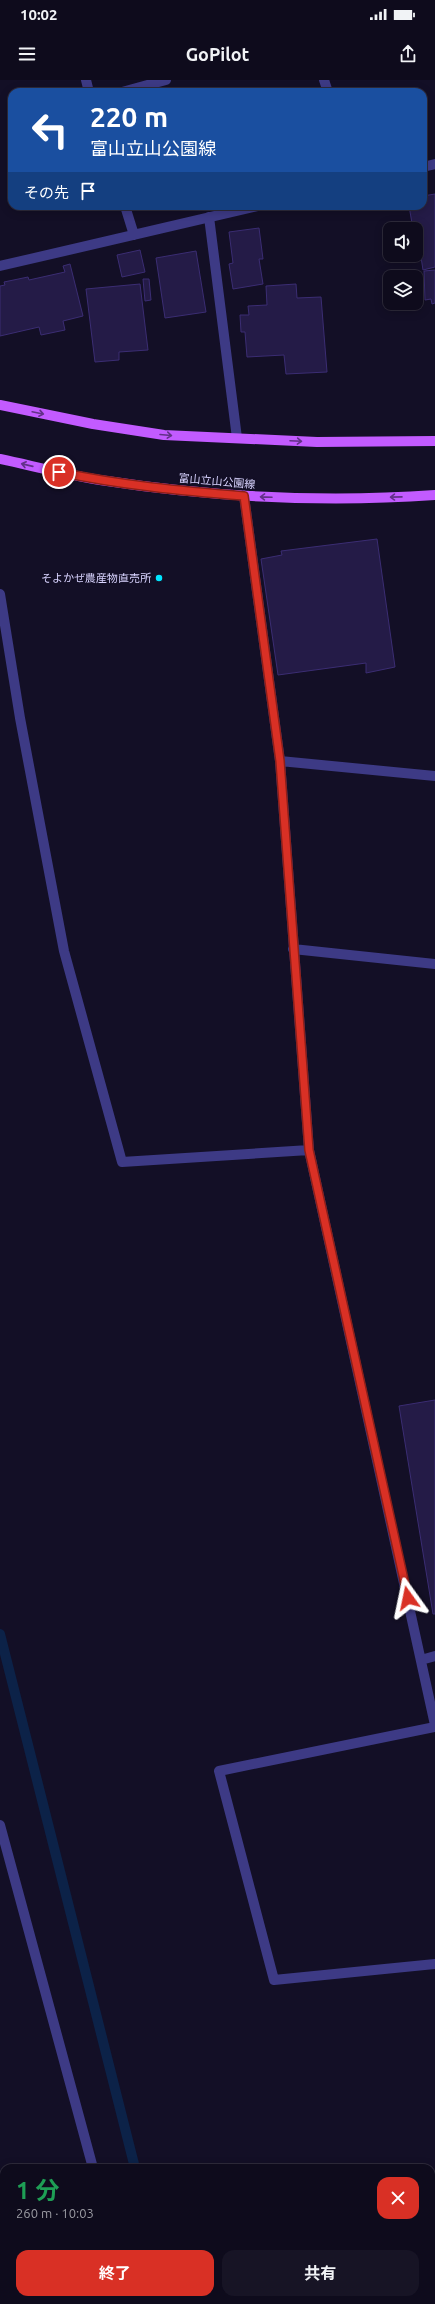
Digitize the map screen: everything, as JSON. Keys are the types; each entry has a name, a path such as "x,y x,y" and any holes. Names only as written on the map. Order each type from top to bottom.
{"main road":[{"path":"0,405 93,424 164,435 317,442 435,441"},
{"name":"富山立山公園線","path":"0,458 99,480 181,491 244,496 317,499 435,495"}],"street":[{"path":"137,88 166,80"},
{"path":"126,210 134,235"},
{"path":"0,266 240,210"},
{"path":"209,217 236,438"},
{"path":"244,496 280,761 309,1150 435,1726 219,1771 274,1980 435,1964"},
{"path":"0,594 20,718 64,951 122,1162 309,1150"},
{"path":"280,761 435,776"},
{"path":"293,949 435,964"},
{"path":"421,1660 435,1656"},
{"path":"0,1825 92,2164"}],"building":[{"path":"435,194 435,267 423,270 422,262 423,262 423,222 412,222 410,210 427,210 427,195"},
{"path":"259,228 263,259 259,259 263,284 233,289 229,264 233,263 229,232"},
{"path":"140,250 145,272 122,277 117,255"},
{"path":"196,251 206,312 165,318 156,258"},
{"path":"70,264 83,316 63,321 65,330 41,335 39,327 0,336 0,286 5,285 4,282 28,277 29,280 65,272 63,266"},
{"path":"435,270 435,303 432,304 431,299 425,300 424,271"},
{"path":"143,279 149,279 151,300 145,301"},
{"path":"140,284 148,350 119,352 119,360 95,362 86,289"},
{"path":"296,284 297,298 321,297 327,372 286,374 284,355 247,357 245,332 241,332 240,315 249,315 248,306 267,305 266,286"},
{"path":"377,539 395,667 366,673 366,663 278,675 261,559 282,555 281,551"},
{"path":"435,1400 435,1614 433,1614 399,1406"}],"waterway":[{"path":"0,1634 134,2164"}],"place":[{"name":"そよかぜ農産物直売所","path":"159,578"}],"route":[{"path":"59,472 99,480 181,491 244,496 280,761 309,1150 408,1598"}]}
